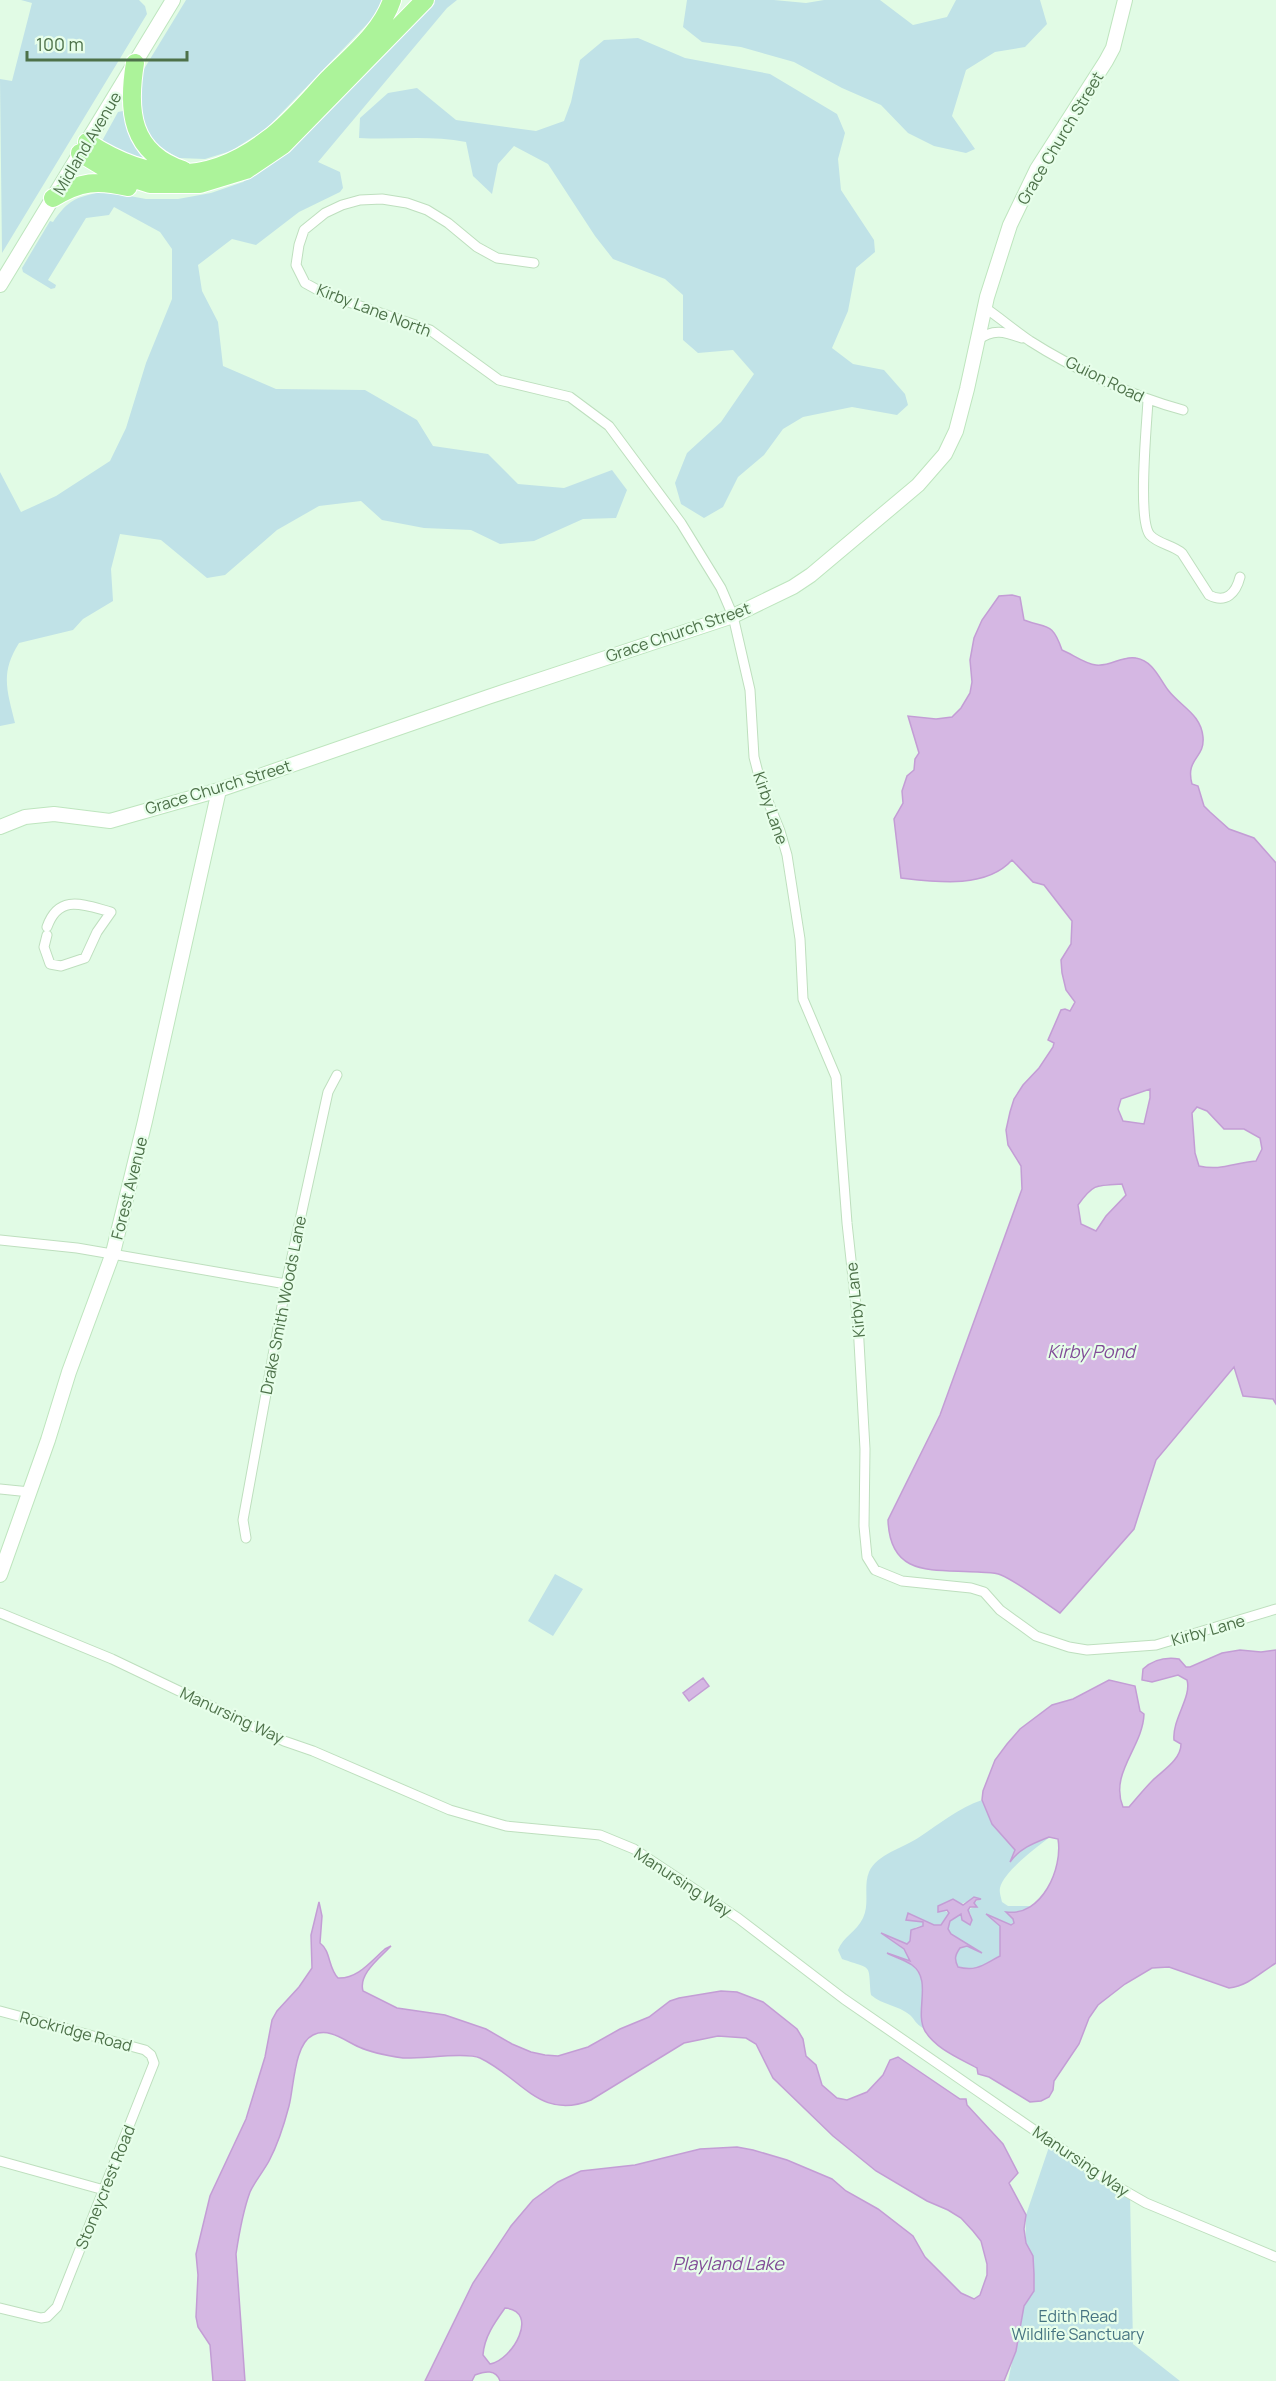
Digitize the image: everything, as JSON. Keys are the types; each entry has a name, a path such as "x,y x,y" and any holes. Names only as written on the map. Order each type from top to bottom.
{"highway":[{"path":"53,198 86,183 105,182 166,191 200,178 244,155 270,138 367,39 383,18 392,0"},
{"path":"84,147 110,171 139,182 167,185 246,170 272,154 425,0"},
{"path":"135,63 130,100 136,128 142,140 151,151 170,166 200,178"}],"street":[{"name":"Midland Avenue","path":"0,285 4,270 53,198 173,0"},
{"name":"Grace Church Street","path":"0,827 25,817 54,814 110,821 219,790 488,696 733,616 793,587 826,564 918,485 938,465 945,454 956,431 997,260 1018,207 1047,152 1113,48 1125,0"},
{"name":"Kirby Lane North","path":"534,263 497,258 477,247 448,223 427,210 407,203 382,199 360,200 325,213 304,230 296,265 305,283 325,294 430,330 499,380 570,397 609,426 681,523 721,588 733,616"},
{"name":"Guion Road","path":"984,308 1029,340 1089,372 1148,400 1183,410"},
{"name":"Guion Road","path":"978,340 986,334 1004,332 1029,340"},
{"path":"1148,400 1144,501 1147,530 1156,540 1182,553 1209,596 1222,599 1228,597 1238,586 1240,577"},
{"name":"Kirby Lane","path":"733,616 750,690 754,757 761,784 787,855 800,939 803,999 836,1077 847,1223 858,1324 866,1449 864,1526 867,1557 875,1570 902,1581 971,1588 984,1592 1000,1610 1036,1635 1069,1647 1087,1650 1156,1645 1276,1609"},
{"name":"Forest Avenue","path":"0,1575 69,1372 113,1253 146,1121 219,790"},
{"path":"68,904 83,904 93,909 111,912 97,932 84,958 71,964 61,966 50,964 44,946 47,931 51,916 68,904"},
{"name":"Drake Smith Woods Lane","path":"246,1538 243,1520 286,1284 328,1092 337,1075"},
{"path":"0,1240 113,1253 286,1284"},
{"path":"0,1489 30,1492"},
{"name":"Manursing Way","path":"0,1613 112,1659 284,1741 313,1751 450,1810 506,1826 600,1835 634,1850 738,1918 844,1999 1111,2184 1146,2203 1240,2244 1276,2257"},
{"name":"Rockridge Road","path":"0,2011 145,2050 151,2055"},
{"name":"Stoneycrest Road","path":"0,2308 33,2317 47,2317 57,2307 154,2063 151,2055"},
{"path":"0,2161 104,2190"}],"green space":[{"path":"21,0 139,0 145,6 147,14 2,253 0,79 12,81 32,3"},
{"path":"186,0 383,0 372,19 266,129 231,151 205,159 178,158 152,142 141,123 137,95 144,69"},
{"path":"435,0 457,0 447,8 318,162 340,172 343,188 340,192 299,212 256,245 232,239 198,265 202,291 218,322 223,366 276,389 365,390 417,420 433,446 488,454 518,484 564,488 612,470 627,490 616,518 583,519 534,541 500,544 471,530 424,528 382,520 361,501 319,506 277,530 225,575 207,578 161,540 120,534 111,569 113,601 83,619 73,630 19,643 7,673 8,691 15,723 0,726 0,472 21,512 56,496 110,461 126,428 146,363 172,299 172,249 160,232 114,207 109,215 86,218 48,280 56,285 55,288 51,289 23,272 22,268 50,221 53,222 71,202 96,193 97,190 146,199 178,199 211,193 243,182 278,159"},
{"path":"687,0 774,0 806,3 824,0 880,0 913,25 947,17 956,0 1040,0 1047,24 1025,47 995,52 966,70 952,116 975,149 966,153 934,146 908,133 881,105 842,88 794,62 741,47 702,42 683,27"},
{"path":"638,38 685,58 770,74 837,114 845,133 838,159 841,190 874,240 875,252 856,268 848,311 832,348 853,364 884,370 905,394 908,405 897,415 852,407 803,417 783,429 764,455 738,477 723,507 704,518 681,504 675,483 687,453 721,422 754,374 733,350 698,353 683,340 683,295 665,279 613,259 595,236 548,164 514,146 498,164 492,194 473,176 466,142 426,138 359,138 360,118 388,93 417,88 456,120 536,131 564,121 571,102 580,60 604,40"},
{"path":"123,111 128,129 148,159 125,153 102,141 118,112"},
{"path":"555,1574 583,1589 553,1636 528,1621"},
{"path":"982,1800 992,1824 1015,1850 1012,1859 1024,1848 1050,1837 1021,1860 1003,1881 1000,1890 1002,1902 1008,1906 1031,1906 1022,1911 1007,1913 1014,1923 1010,1925 988,1915 1000,1926 1000,1955 986,1966 974,1970 958,1967 956,1957 960,1948 966,1946 978,1951 951,1934 948,1929 950,1921 961,1914 971,1915 968,1910 976,1906 973,1903 979,1900 943,1910 949,1913 941,1925 934,1925 908,1913 906,1920 924,1922 923,1926 916,1927 910,1934 910,1941 907,1944 886,1936 904,1949 910,1962 891,1955 913,1966 921,1979 923,2028 910,2015 871,1995 867,1969 842,1959 838,1950 863,1918 866,1907 867,1878 878,1860 918,1838 957,1812"},
{"name":"Edith Read Wildlife Sanctuary","path":"1051,2141 1130,2194 1133,2344 1180,2381 1008,2381 1024,2306 1026,2215"}],"water":[{"name":"Kirby Pond","path":"999,596 1020,597 1024,620 1052,630 1062,650 1083,661 1101,665 1126,658 1136,658 1151,666 1173,696 1199,722 1203,744 1191,769 1191,775 1192,784 1198,786 1204,806 1229,829 1254,838 1276,863 1276,1404 1273,1399 1243,1396 1234,1367 1156,1460 1134,1529 1060,1613 1015,1582 998,1574 930,1570 905,1561 897,1552 891,1539 888,1520 940,1415 1022,1189 1021,1166 1008,1145 1006,1130 1014,1099 1053,1047 1054,1043 1048,1040 1061,1010 1070,1011 1075,1002 1066,990 1061,960 1071,944 1072,921 1044,885 1033,882 1012,860 989,876 975,879 945,882 901,878 894,819 903,803 902,791 907,776 914,770 915,759 919,753 908,716 936,719 952,717 961,708 970,693 972,682 970,660 974,638 982,620","holes":["1150,1089 1144,1124 1123,1121 1118,1109 1121,1099","1197,1107 1207,1111 1224,1129 1244,1129 1260,1138 1262,1149 1256,1161 1221,1167 1199,1166 1195,1153 1192,1113","1122,1184 1126,1195 1106,1216 1096,1231 1081,1224 1078,1205 1092,1189"]},
{"path":"1240,1650 1261,1652 1276,1650 1276,1963 1248,1982 1229,1988 1169,1967 1152,1968 1125,1984 1098,2005 1089,2018 1079,2044 1054,2081 1049,2097 1041,2101 1030,2102 989,2077 978,2074 977,2068 942,2048 925,2031 921,2015 922,1987 918,1971 909,1963 887,1953 910,1961 904,1949 881,1933 907,1944 910,1941 911,1930 923,1926 923,1922 906,1920 908,1913 934,1925 941,1925 949,1913 947,1910 938,1912 938,1906 953,1899 963,1905 974,1897 981,1899 974,1903 977,1907 970,1907 968,1910 972,1920 970,1925 962,1920 961,1914 950,1921 948,1929 951,1934 982,1953 967,1946 960,1948 956,1957 958,1967 975,1968 1000,1956 1000,1926 986,1914 1011,1925 1014,1923 1006,1912 1030,1907 1040,1899 1053,1876 1059,1851 1058,1839 1049,1837 1023,1850 1010,1862 1015,1850 992,1824 982,1800 983,1791 995,1760 1007,1744 1020,1729 1052,1705 1073,1699 1109,1680 1135,1686 1140,1711 1144,1714 1138,1738 1120,1783 1123,1807 1129,1807 1178,1755 1181,1744 1174,1740 1174,1732 1188,1687 1187,1680 1178,1675 1152,1682 1142,1680 1143,1669 1155,1661 1169,1658 1179,1659 1186,1667 1190,1667 1222,1653"},
{"path":"703,1678 709,1686 689,1701 683,1693"},
{"name":"Playland Lake","path":"319,1902 322,1916 320,1943 324,1946 338,1978 352,1976 391,1946 367,1972 362,1985 363,1991 397,2008 445,2015 486,2029 531,2052 558,2056 588,2047 620,2029 649,2017 670,2001 721,1991 737,1992 763,2002 797,2029 803,2039 806,2056 816,2065 822,2085 837,2098 847,2100 867,2092 883,2075 890,2060 898,2057 960,2099 966,2099 967,2105 1003,2144 1018,2173 1009,2183 1026,2215 1024,2229 1026,2243 1033,2256 1034,2291 1024,2306 1016,2351 1004,2381 500,2381 496,2374 486,2372 475,2375 472,2381 425,2381 473,2283 511,2226 533,2200 558,2182 581,2171 635,2165 700,2149 737,2147 753,2150 787,2160 832,2179 846,2191 878,2209 913,2236 925,2257 961,2293 974,2299 980,2295 987,2275 987,2264 981,2241 961,2218 876,2171 833,2136 773,2078 756,2044 746,2038 718,2036 684,2043 591,2100 573,2105 558,2105 532,2094 495,2066 480,2058 443,2056 403,2058 369,2051 337,2036 319,2033 307,2040 298,2056 289,2106 280,2134 269,2161 250,2192 243,2215 236,2254 245,2381 213,2381 210,2345 198,2327 196,2317 198,2275 196,2254 210,2196 246,2119 265,2057 272,2020 312,1968 311,1935","holes":["505,2308 515,2311 521,2317 522,2326 519,2336 507,2354 499,2361 490,2364 483,2355 488,2336"]}]}
